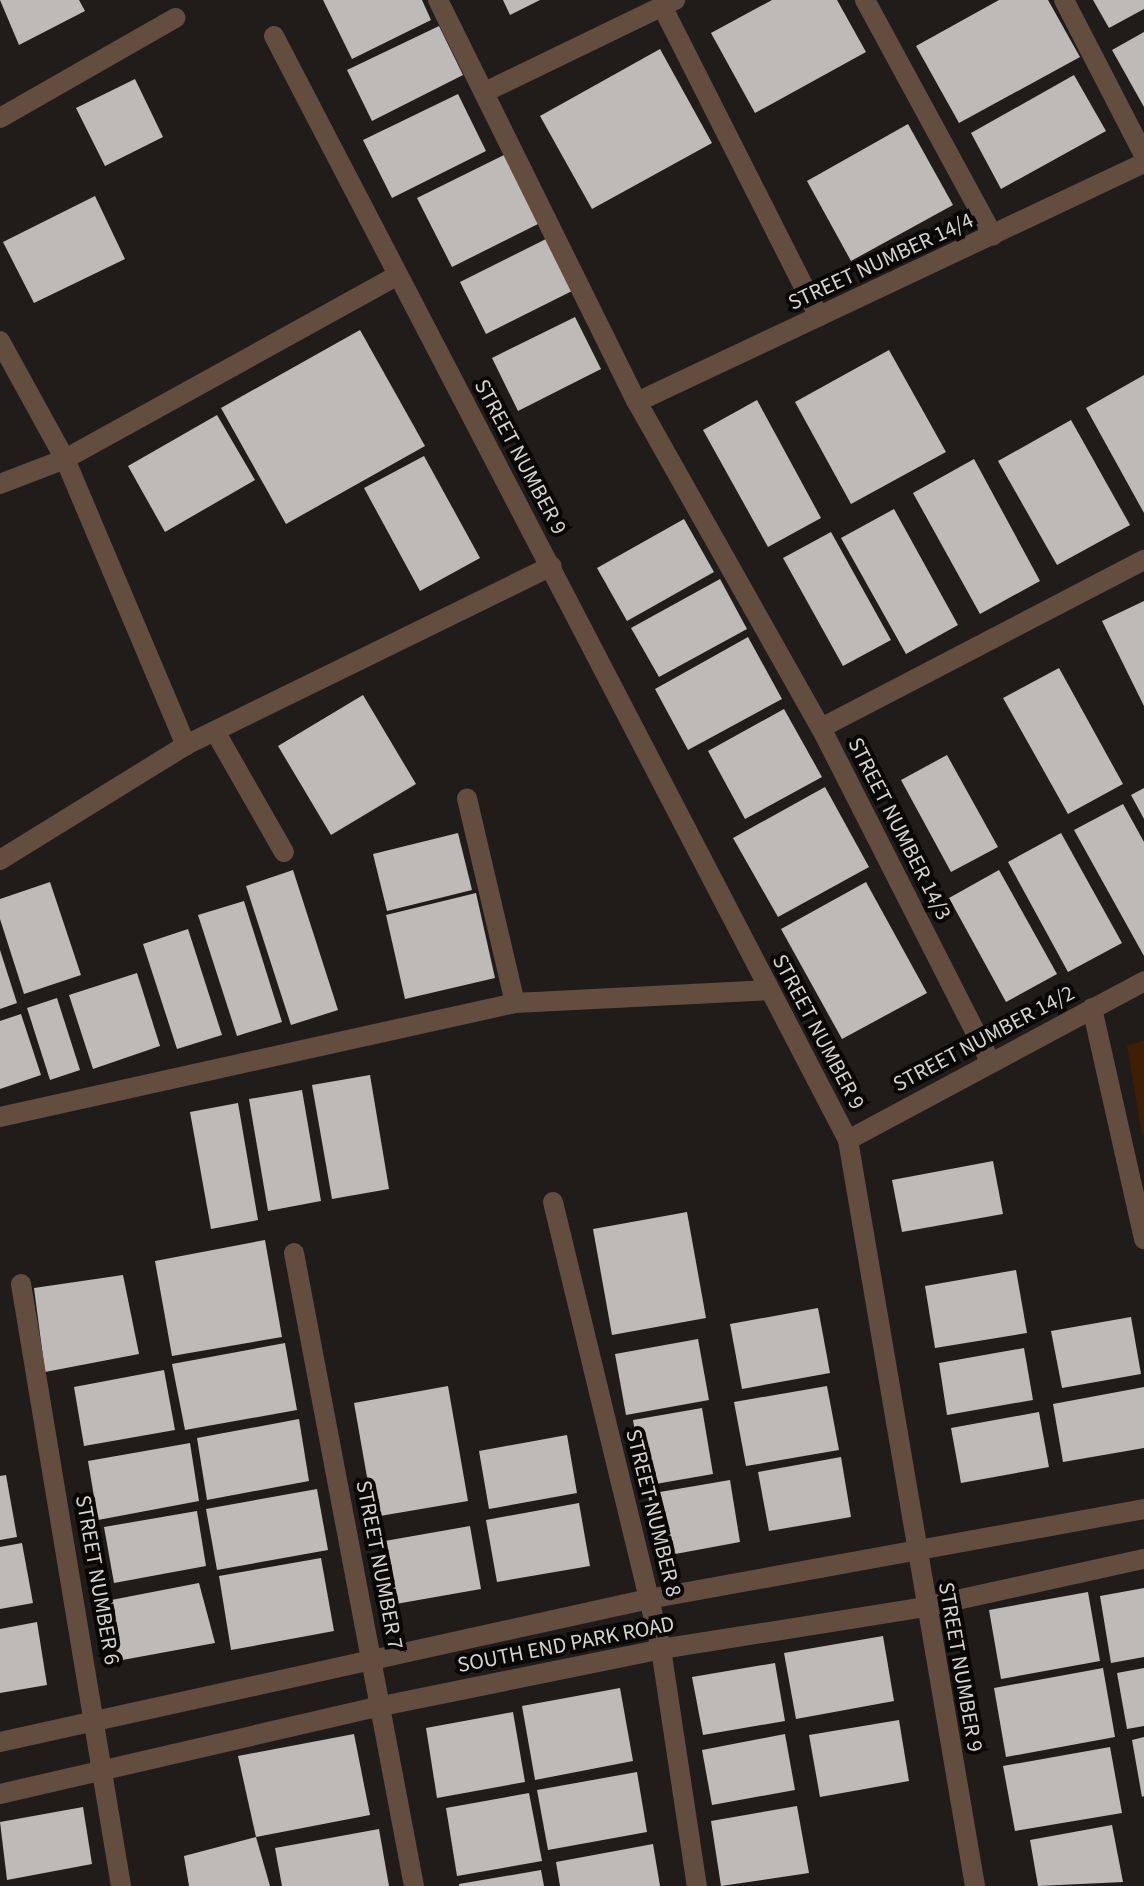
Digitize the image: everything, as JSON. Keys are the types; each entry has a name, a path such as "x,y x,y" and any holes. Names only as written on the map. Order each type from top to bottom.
{"street":[{"path":"438,0 487,91 637,402 821,728"},
{"path":"865,0 993,236"},
{"path":"1064,0 1144,155"},
{"path":"487,91 668,3 819,317"},
{"path":"0,118 175,18"},
{"name":"STREET NUMBER 9","path":"274,36 848,1140 925,1607 975,1886"},
{"name":"STREET NUMBER 14/4","path":"637,402 1144,163"},
{"path":"0,484 65,459 398,275"},
{"path":"0,341 65,459 186,745"},
{"name":"STREET NUMBER 14/3","path":"990,1061 821,728 1144,560"},
{"path":"0,860 186,745 216,733 551,566"},
{"path":"216,733 284,852"},
{"path":"467,799 515,1003"},
{"name":"STREET NUMBER 14/2","path":"848,1140 1144,981"},
{"path":"0,1117 515,1003 769,990"},
{"path":"1092,1008 1144,1239"},
{"name":"STREET NUMBER 8","path":"553,1202 661,1649 697,1886"},
{"name":"STREET NUMBER 7","path":"294,1253 374,1661 414,1886"},
{"name":"STREET NUMBER 6","path":"21,1284 97,1722 101,1770 121,1886"},
{"name":"SOUTH END PARK ROAD","path":"0,1742 649,1599 1144,1509"},
{"name":"SOUTH END PARK ROAD","path":"0,1794 382,1706 661,1649 925,1607 1144,1559"}],"shaded area":[{"path":"1144,1041 1144,1135 1142,1135 1127,1045"}],"building":[{"path":"0,0 79,0 85,11 19,45"},
{"path":"323,0 422,0 431,20 352,59"},
{"path":"503,0 540,0 510,15"},
{"path":"772,0 837,0 866,52 755,113 711,33"},
{"path":"999,0 1048,0 1080,57 959,123 916,46"},
{"path":"1093,0 1144,0 1144,9 1109,28"},
{"path":"439,26 463,75 372,121 347,70"},
{"path":"1144,32 1144,107 1112,50"},
{"path":"660,49 712,143 592,209 540,116"},
{"path":"1074,75 1106,131 1001,189 971,133"},
{"path":"135,79 163,137 105,166 76,108"},
{"path":"458,94 486,151 392,198 363,140"},
{"path":"908,124 953,205 851,261 807,181"},
{"path":"506,154 540,223 452,267 417,198"},
{"path":"95,196 125,259 34,303 3,242"},
{"path":"550,237 576,289 486,334 460,282"},
{"path":"575,317 601,369 518,411 492,358"},
{"path":"360,330 425,446 286,524 221,408"},
{"path":"889,350 946,452 851,504 795,402"},
{"path":"1144,375 1144,513 1086,408"},
{"path":"757,400 821,518 768,547 703,430"},
{"path":"217,415 255,480 165,532 128,466"},
{"path":"1071,420 1130,525 1057,565 998,461"},
{"path":"424,456 480,558 420,591 364,488"},
{"path":"974,459 1040,581 980,614 913,493"},
{"path":"894,509 958,625 906,654 841,538"},
{"path":"684,519 714,572 627,621 597,568"},
{"path":"831,532 891,640 843,666 783,558"},
{"path":"720,579 747,629 659,677 631,628"},
{"path":"1144,601 1144,706 1102,621"},
{"path":"748,637 782,699 688,750 655,689"},
{"path":"1059,668 1123,784 1068,814 1003,698"},
{"path":"363,695 416,784 331,835 278,746"},
{"path":"784,709 822,777 745,819 708,751"},
{"path":"947,755 998,847 951,872 901,780"},
{"path":"825,787 869,867 778,917 733,838"},
{"path":"1144,788 1144,819 1131,795"},
{"path":"1123,804 1144,842 1144,956 1074,830"},
{"path":"458,833 472,890 387,911 373,854"},
{"path":"1061,833 1122,943 1068,972 1008,862"},
{"path":"293,870 338,1010 291,1025 246,886"},
{"path":"999,870 1057,974 1006,1002 949,898"},
{"path":"50,882 81,975 24,994 0,919 0,899"},
{"path":"866,882 927,993 842,1039 781,929"},
{"path":"476,893 495,978 405,999 386,915"},
{"path":"244,901 282,1022 237,1036 198,915"},
{"path":"188,929 222,1035 177,1049 143,944"},
{"path":"0,950 17,1003 0,1009"},
{"path":"137,973 160,1046 93,1069 69,995"},
{"path":"57,998 80,1070 50,1080 27,1008"},
{"path":"21,1014 41,1075 0,1089 0,1021"},
{"path":"370,1075 389,1189 332,1199 312,1085"},
{"path":"302,1090 321,1201 268,1211 249,1099"},
{"path":"238,1103 258,1220 211,1229 190,1112"},
{"path":"993,1161 1003,1214 902,1232 892,1180"},
{"path":"687,1212 706,1318 612,1335 593,1229"},
{"path":"265,1240 282,1337 172,1356 155,1261"},
{"path":"1016,1270 1027,1333 935,1348 925,1286"},
{"path":"123,1275 139,1354 45,1372 34,1288"},
{"path":"818,1308 830,1373 742,1389 730,1324"},
{"path":"1131,1317 1141,1374 1062,1388 1051,1331"},
{"path":"698,1339 709,1400 626,1415 615,1354"},
{"path":"285,1343 297,1410 185,1430 172,1364"},
{"path":"1024,1348 1033,1400 947,1415 939,1363"},
{"path":"164,1370 175,1430 84,1446 74,1387"},
{"path":"448,1386 468,1501 374,1517 354,1403"},
{"path":"827,1386 839,1450 746,1466 734,1402"},
{"path":"1144,1387 1144,1448 1063,1462 1053,1404"},
{"path":"702,1408 713,1474 644,1486 633,1420"},
{"path":"1039,1412 1049,1467 961,1483 951,1428"},
{"path":"299,1419 309,1481 207,1500 197,1438"},
{"path":"567,1435 577,1493 489,1509 479,1451"},
{"path":"190,1443 199,1501 98,1520 88,1461"},
{"path":"841,1457 851,1517 769,1531 758,1472"},
{"path":"6,1475 17,1537 0,1540 0,1476"},
{"path":"730,1480 740,1542 659,1557 648,1494"},
{"path":"317,1489 328,1550 217,1570 206,1509"},
{"path":"579,1503 590,1566 497,1582 486,1520"},
{"path":"197,1511 206,1566 114,1583 104,1527"},
{"path":"470,1526 481,1589 390,1605 379,1542"},
{"path":"22,1543 33,1603 0,1609 0,1547"},
{"path":"321,1558 334,1631 231,1650 219,1576"},
{"path":"199,1583 215,1643 117,1661 106,1601"},
{"path":"1144,1588 1144,1657 1111,1663 1100,1596"},
{"path":"1088,1592 1100,1661 1001,1679 989,1610"},
{"path":"37,1622 47,1685 0,1693 0,1629"},
{"path":"883,1636 894,1701 796,1719 784,1653"},
{"path":"775,1663 785,1721 703,1735 692,1677"},
{"path":"1103,1668 1115,1737 1006,1757 994,1688"},
{"path":"1144,1668 1144,1726 1127,1729 1117,1673"},
{"path":"620,1688 633,1761 535,1780 522,1706"},
{"path":"513,1712 525,1782 437,1798 426,1728"},
{"path":"899,1720 909,1781 820,1797 809,1735"},
{"path":"354,1734 370,1815 256,1837 238,1756"},
{"path":"785,1734 795,1790 712,1805 702,1750"},
{"path":"1144,1737 1144,1796 1142,1797 1132,1740"},
{"path":"1110,1747 1122,1813 1015,1831 1003,1766"},
{"path":"637,1772 647,1832 548,1850 537,1790"},
{"path":"529,1793 542,1861 457,1876 446,1808"},
{"path":"797,1806 809,1873 721,1886 711,1821"},
{"path":"83,1807 92,1864 7,1880 0,1822"},
{"path":"1112,1825 1123,1882 1038,1886 1030,1840"},
{"path":"379,1829 389,1886 282,1886 275,1848"},
{"path":"256,1837 270,1886 189,1886 184,1856"},
{"path":"653,1844 660,1886 560,1886 556,1862"},
{"path":"541,1870 544,1886 459,1886 459,1884"}]}
